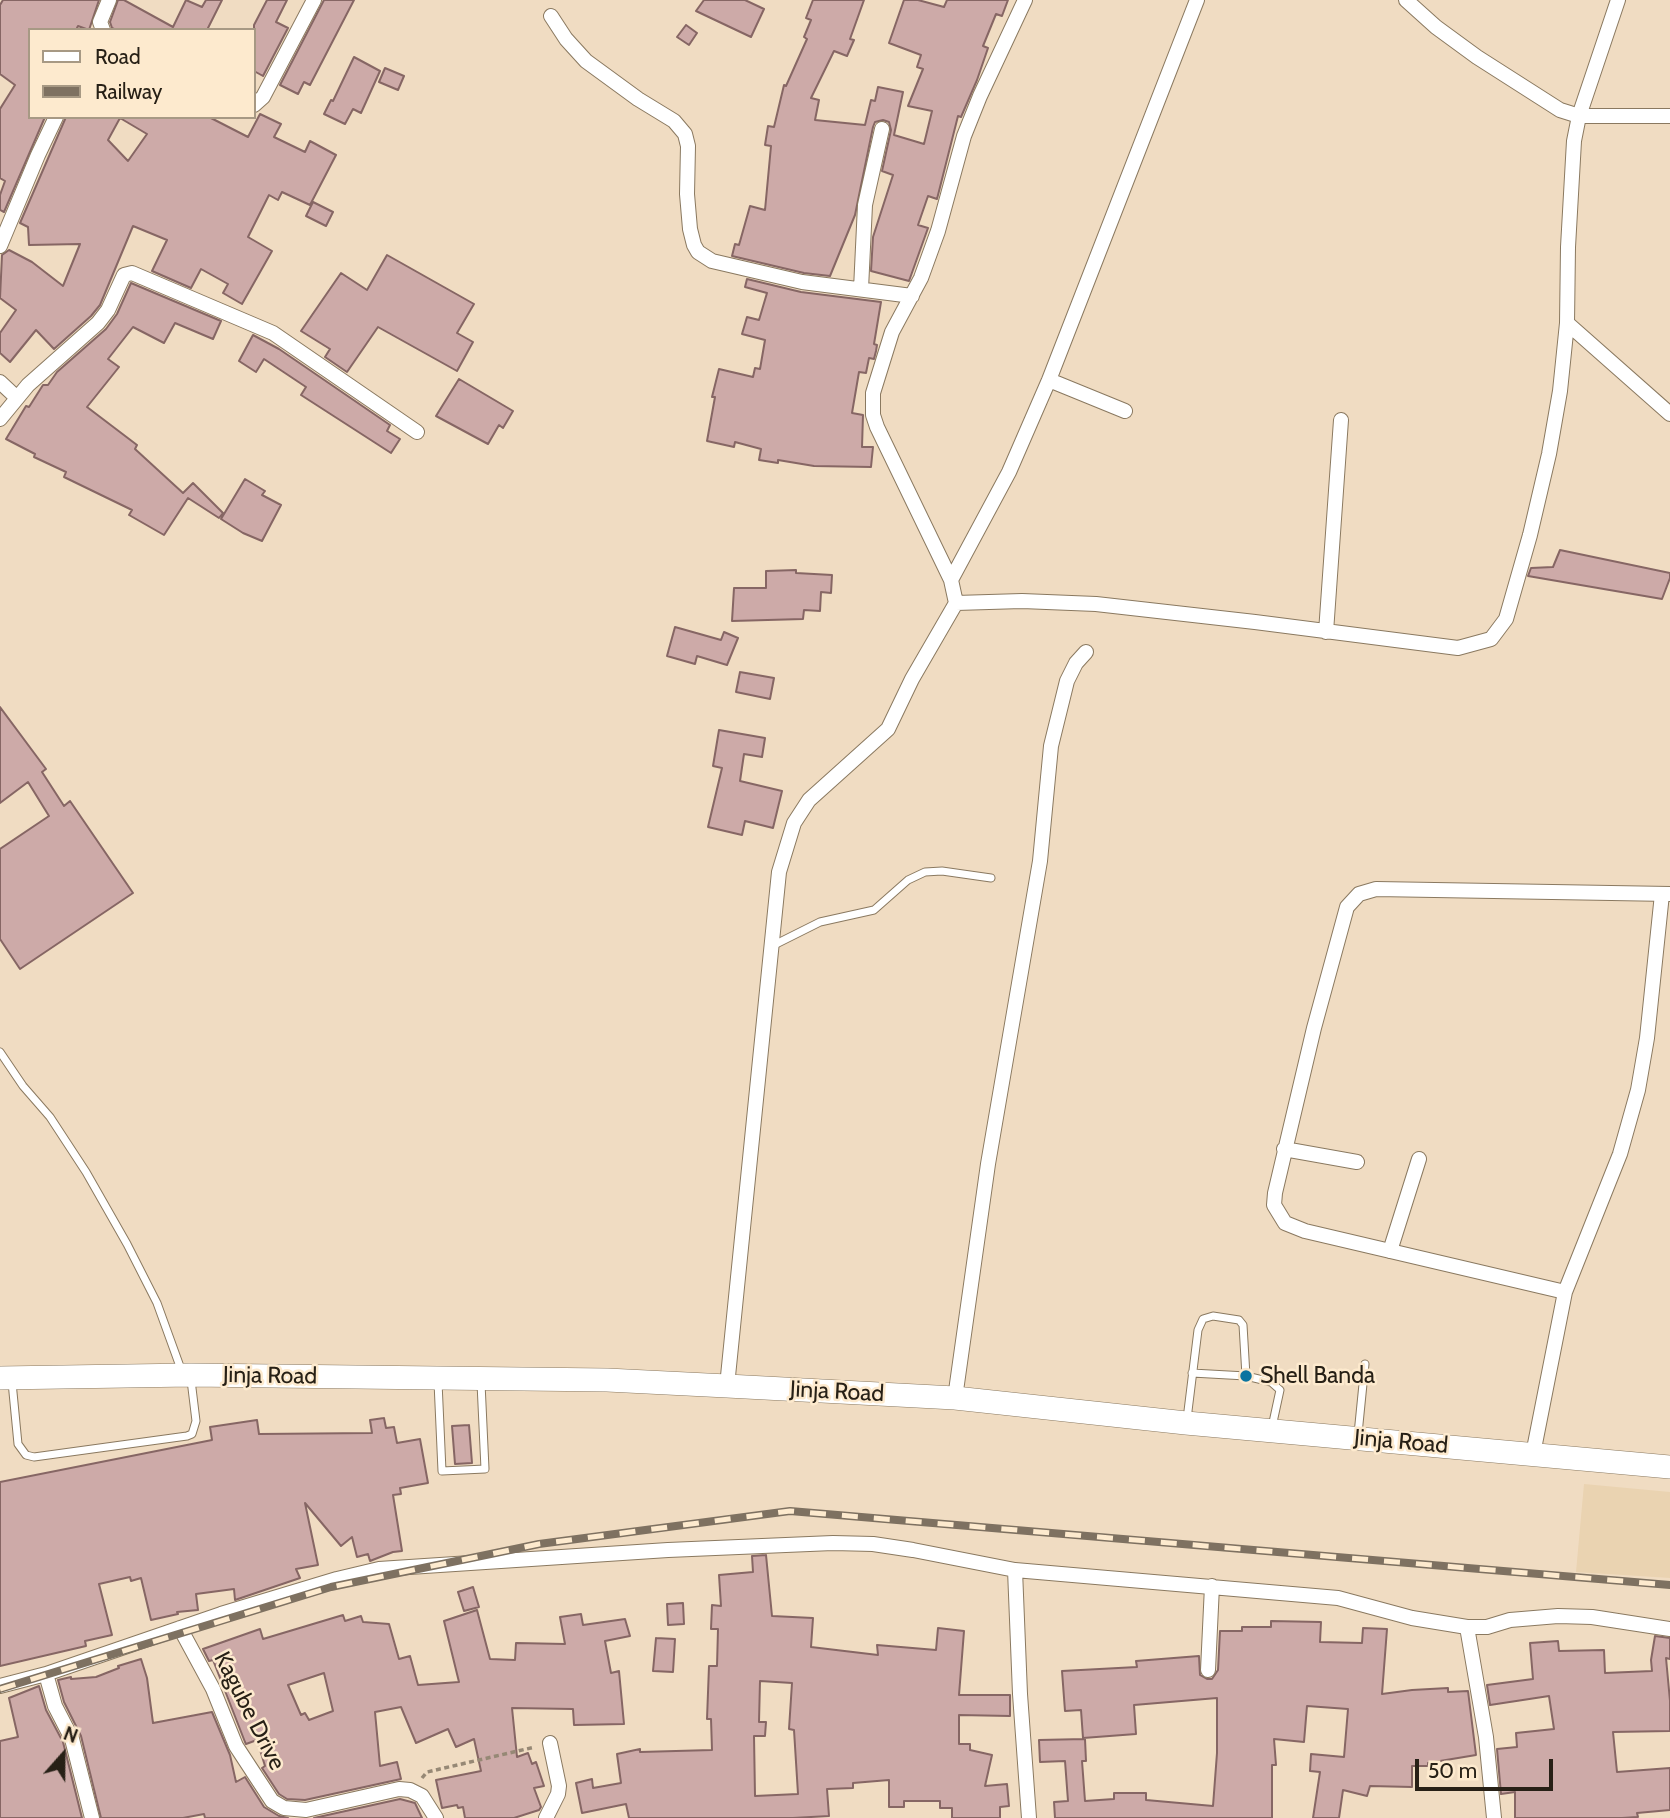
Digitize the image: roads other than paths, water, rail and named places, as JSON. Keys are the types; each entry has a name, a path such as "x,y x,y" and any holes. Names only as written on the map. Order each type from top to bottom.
{"highway":[{"name":"Jinja Road","path":"6,1378 187,1376 607,1380 955,1398 1186,1423 1670,1467"}],"street":[{"path":"102,28 100,22 109,0"},
{"path":"256,103 263,97 314,0"},
{"path":"727,1386 779,872 794,823 809,800 888,729 912,679 956,603 951,580 873,415 873,393 892,332 921,278 938,231 964,136 1025,0"},
{"path":"951,580 1009,472 1049,380 1197,0"},
{"path":"1406,0 1436,27 1477,57 1560,110 1579,116 1670,116"},
{"path":"956,603 1022,601 1096,604 1458,648 1492,639 1506,619 1549,454 1560,391 1567,323 1572,160 1579,116 1618,0"},
{"path":"551,16 566,39 586,61 620,87 674,121 685,134 688,146 687,194 690,229 698,253 712,261 737,268 802,282 912,296"},
{"path":"0,246 56,119"},
{"path":"861,289 865,205 882,129"},
{"path":"0,419 16,397 98,323 108,310 124,275 132,273 273,333 417,432"},
{"path":"1567,323 1670,414"},
{"path":"1049,380 1125,411"},
{"path":"0,382 16,397"},
{"path":"1326,632 1341,420"},
{"path":"955,1398 988,1164 1040,861 1051,746 1067,681 1076,663 1086,652"},
{"path":"1533,1454 1565,1292 1630,1126 1647,1038 1666,894 1376,889 1359,894 1347,907 1341,927 1284,1149 1274,1205 1285,1223 1305,1231 1565,1292"},
{"path":"1284,1149 1357,1162"},
{"path":"1390,1251 1419,1158"},
{"path":"0,1686 46,1674 337,1578 379,1569 668,1550 833,1543 873,1544 1015,1570 1338,1598 1412,1618 1467,1627 1487,1627 1510,1620 1558,1616 1592,1617 1670,1629"},
{"path":"1015,1570 1020,1694 1030,1818"},
{"path":"1208,1670 1212,1586"},
{"path":"1467,1627 1486,1737 1494,1818"},
{"name":"Kagube Drive","path":"180,1628 213,1689 236,1746 272,1801 284,1808 306,1810 399,1789 410,1790 422,1796 436,1818"},
{"path":"46,1674 55,1706 72,1739 92,1818"},
{"path":"546,1818 559,1786 550,1744"}],"lane":[{"path":"771,946 820,922 874,910 908,880 925,872 942,871 991,878"},
{"path":"0,1052 23,1086 50,1117 86,1172 127,1244 157,1303 187,1376 196,1422 192,1434 187,1436 34,1457 26,1455 18,1444 6,1378"},
{"path":"1186,1423 1198,1330 1203,1319 1213,1316 1234,1318 1243,1325 1246,1376"},
{"path":"1358,1438 1365,1364"},
{"path":"1192,1373 1246,1376 1271,1382 1280,1390 1272,1431"},
{"path":"438,1378 442,1471 485,1469 481,1379"}],"railway":[{"path":"0,1689 331,1587 539,1544 790,1511 1670,1585"}],"place":[{"name":"Shell Banda","path":"1246,1376"}]}
